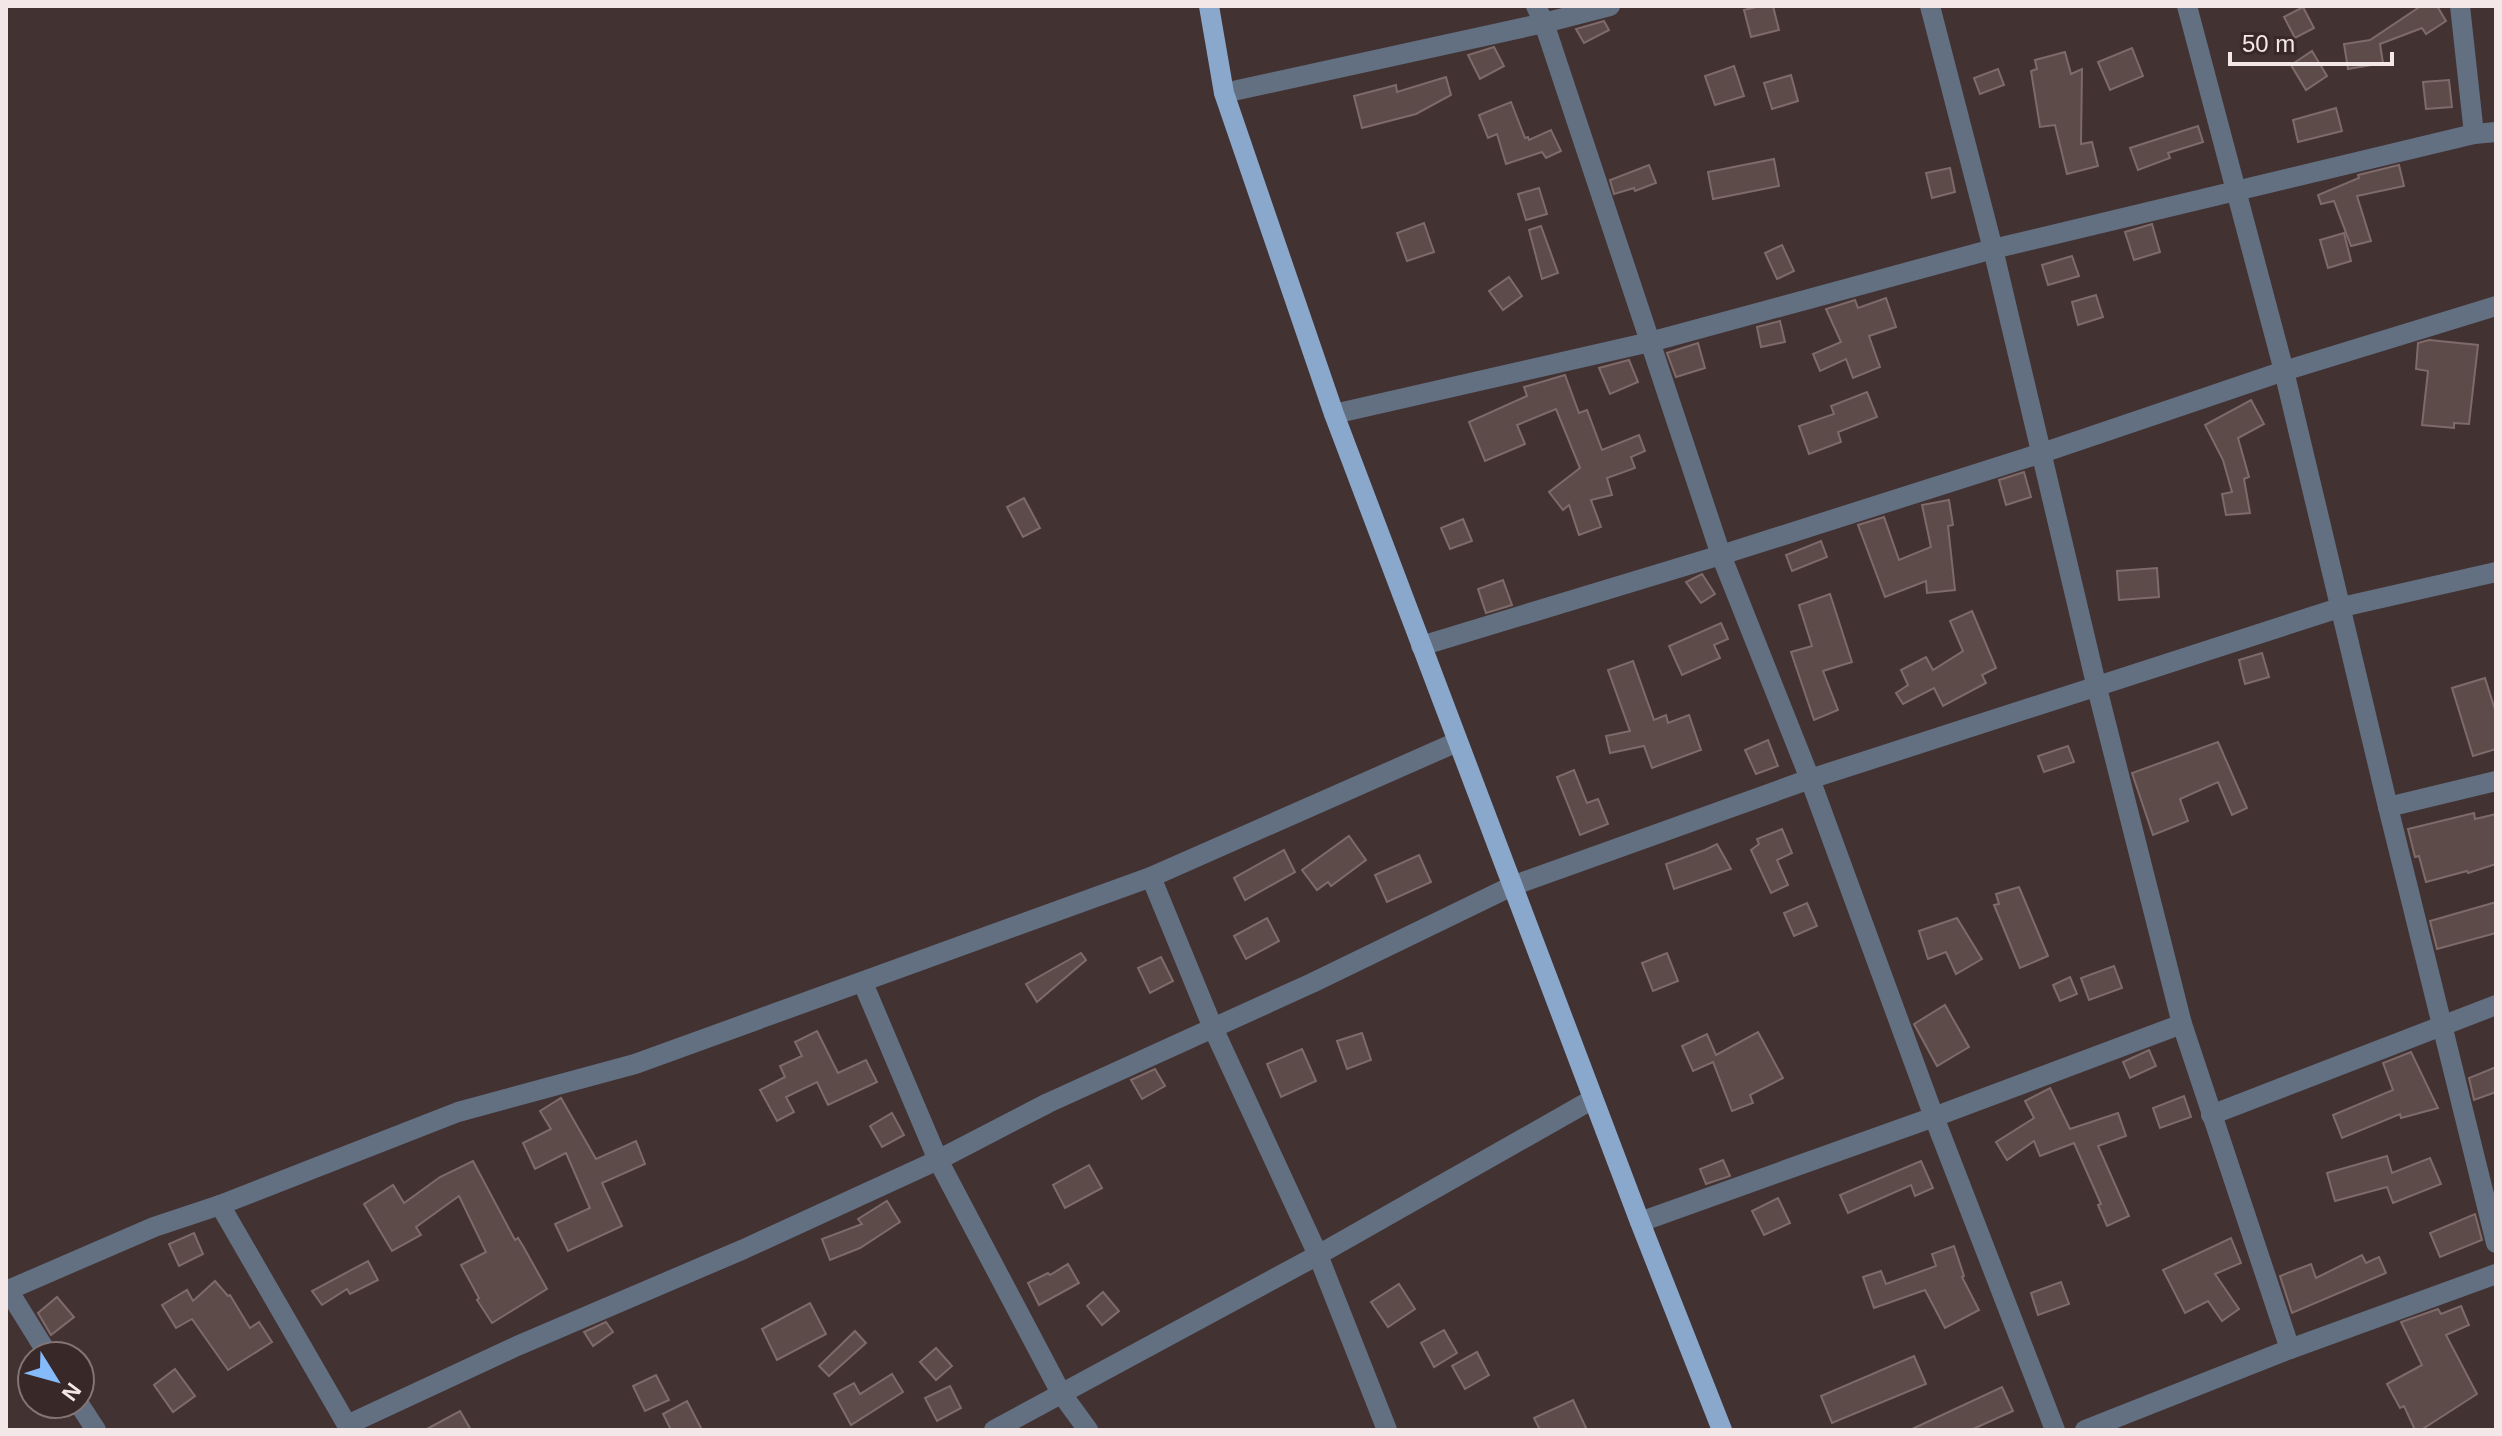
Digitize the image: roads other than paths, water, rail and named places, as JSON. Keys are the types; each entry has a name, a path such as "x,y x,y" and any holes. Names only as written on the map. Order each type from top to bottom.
{"main road":[{"path":"1209,6 1224,93 1334,414 1593,1099 1722,1430"}],"street":[{"path":"1224,93 1540,15 1610,6"},
{"path":"1930,6 1993,249 2097,688 2182,1024 2290,1349"},
{"path":"2187,6 2284,371 2496,1243"},
{"path":"2460,6 2474,134"},
{"path":"1540,15 1721,555 1810,779 1934,1117 2055,1430"},
{"path":"1334,414 1650,342 1993,249 2474,134 2496,132"},
{"path":"1421,646 1721,555 2042,453 2284,371 2496,306"},
{"path":"220,1205 348,1427 517,1346 744,1249 938,1160 1048,1103 1512,886 1810,779 2342,607 2496,572"},
{"path":"39,1340 7,1291 154,1227 220,1205 458,1112 635,1064 1151,877 1457,742"},
{"path":"2388,807 2496,781"},
{"path":"1151,877 1213,1028 1318,1255 1387,1430"},
{"path":"863,983 938,1160 1061,1393 1088,1430"},
{"path":"2211,1115 2496,1005"},
{"path":"1640,1222 2182,1024"},
{"path":"994,1430 1318,1255 1593,1099"},
{"path":"2085,1430 2290,1349 2496,1274"}]}
